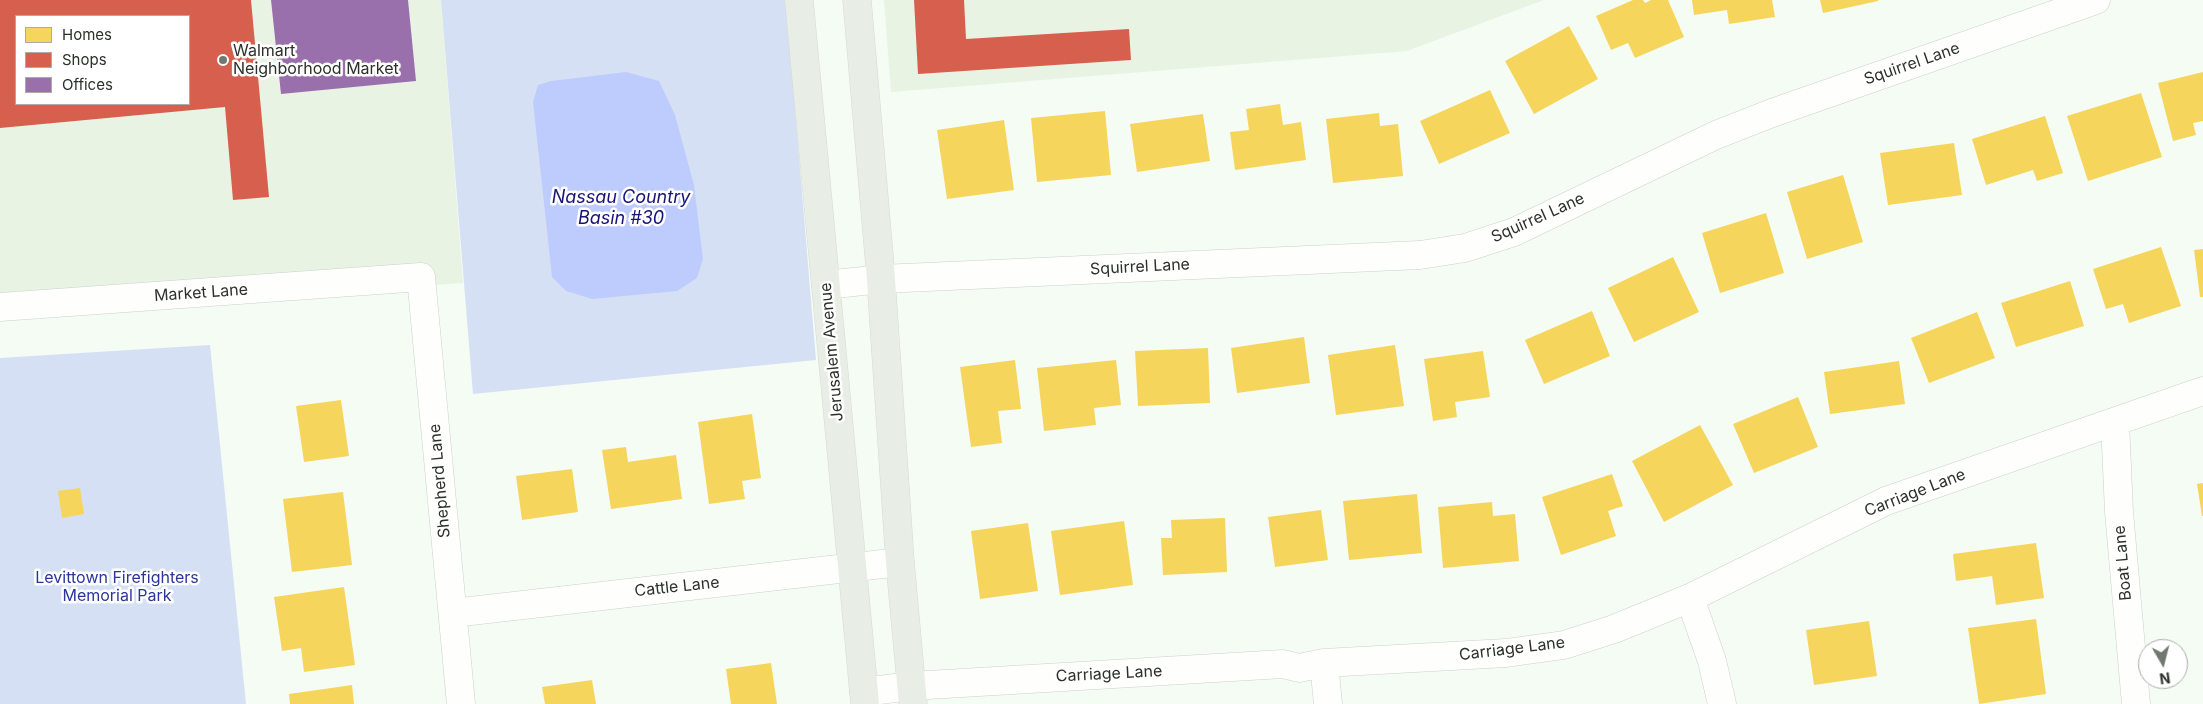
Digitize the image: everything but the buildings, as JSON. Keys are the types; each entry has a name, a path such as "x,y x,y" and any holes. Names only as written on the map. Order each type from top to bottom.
{"main road":[{"name":"Jerusalem Avenue","path":"799,0 864,698"},
{"path":"857,0 881,279 900,562 912,695"}],"street":[{"name":"Squirrel Lane","path":"826,285 881,279 1420,255 1465,248 1514,232 1716,135 1762,116 2096,0"},
{"name":"Shepherd Lane","path":"402,278 421,277 461,704"},
{"name":"Market Lane","path":"0,307 402,278"},
{"name":"Carriage Lane","path":"864,698 1283,664 1298,668 1324,663 1506,653 1564,645 1614,629 1690,598 1886,501 2203,391"},
{"name":"Boat Lane","path":"2115,422 2119,512 2136,704"},
{"name":"Cattle Lane","path":"453,612 900,562"},
{"path":"1690,598 1712,661 1722,704"},
{"path":"1324,663 1328,704"}],"shaded area":[{"path":"0,0 441,0 463,283 0,314"},
{"path":"884,0 1544,0 1407,51 891,92"}],"green space":[{"path":"441,0 786,0 816,360 473,394"},
{"name":"Levittown Firefighters Memorial Park","path":"210,345 246,704 0,704 0,358"}],"water":[{"name":"Nassau Country Basin #30","path":"626,72 659,81 675,115 694,185 703,259 697,278 677,291 592,299 566,291 552,277 533,102 538,85 551,81"}],"place":[{"name":"Walmart Neighborhood Market","path":"223,60"}]}
